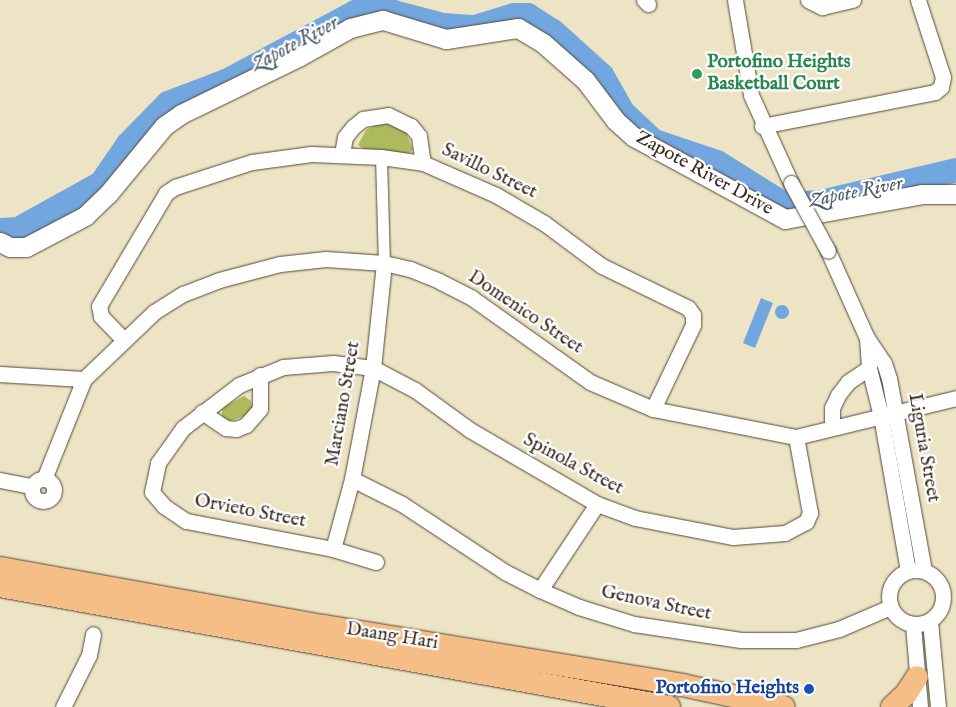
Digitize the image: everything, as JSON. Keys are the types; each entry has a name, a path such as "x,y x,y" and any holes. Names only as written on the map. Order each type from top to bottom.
{"main road":[{"name":"Daang Hari","path":"0,568 669,707"},
{"name":"Daang Hari","path":"0,586 682,685 784,707"},
{"path":"892,707 906,694 917,677"}],"street":[{"name":"Liguria Street","path":"735,0 751,95 762,126 828,251 867,338 884,362 897,412 924,571"},
{"path":"808,0 822,7 853,0"},
{"path":"762,126 935,92 941,87 943,77 918,0"},
{"name":"Zapote River Drive","path":"0,242 10,246 26,247 85,216 108,194 164,126 181,114 300,56 350,28 383,20 446,39 518,28 543,43 585,80 616,121 634,137 785,219 922,194 956,194"},
{"path":"342,154 345,137 353,127 363,119 388,114 400,118 419,136 423,163"},
{"name":"Savillo Street","path":"123,339 101,316 99,306 166,193 184,184 252,162 342,154 381,157 423,163 520,207 602,266 688,308 693,315 692,330 654,409"},
{"path":"381,157 384,263"},
{"name":"Domenico Street","path":"0,480 38,482 84,379 123,339 154,312 183,294 252,270 326,259 384,263 410,269 472,298 590,382 654,409 796,437 956,398"},
{"name":"Marciano Street","path":"333,549 352,479 373,368 384,263"},
{"name":"Liguria Street","path":"867,338 869,368 882,416 908,571"},
{"name":"Orvieto Street","path":"333,549 186,521 164,506 152,492 158,463 183,428 233,389 260,375 283,366 304,364 333,363 373,368"},
{"name":"Spinola Street","path":"373,368 416,390 470,430 597,504 635,518 733,537 785,533 806,522 810,513 796,437"},
{"path":"832,427 832,408 838,395 848,382 869,368"},
{"path":"0,374 84,379"},
{"path":"202,412 226,428 236,429 246,424 260,409 260,375"},
{"name":"Genova Street","path":"352,479 402,504 505,572 540,590 587,610 634,624 741,640 796,640 839,629 890,607"},
{"path":"540,590 597,504"},
{"path":"333,549 376,562"},
{"path":"908,571 924,571 939,582 944,599 937,615 930,621 914,625 899,619 890,607 891,585 908,571"},
{"path":"930,621 938,707"},
{"path":"914,625 920,707"},
{"path":"63,707 89,655 93,634"}],"green space":[{"path":"382,122 399,126 406,132 413,150 408,154 367,151 358,145 366,130"},
{"path":"244,396 251,401 252,408 247,415 231,421 222,417 222,408"}],"water":[{"path":"761,298 773,303 755,348 743,343"},
{"path":"779,305 785,305 789,312 785,319 779,319 775,315 775,309"}],"waterway":[{"name":"Zapote River","path":"0,230 18,229 101,183 128,144 168,103 226,81 355,12 394,12 443,25 475,27 514,15 528,15 553,31 602,75 623,112 654,141 717,162 784,204 821,202 956,170"}],"place":[{"name":"Portofino Heights Basketball Court","path":"697,74"},
{"name":"Portofino Heights","path":"809,689"}]}
